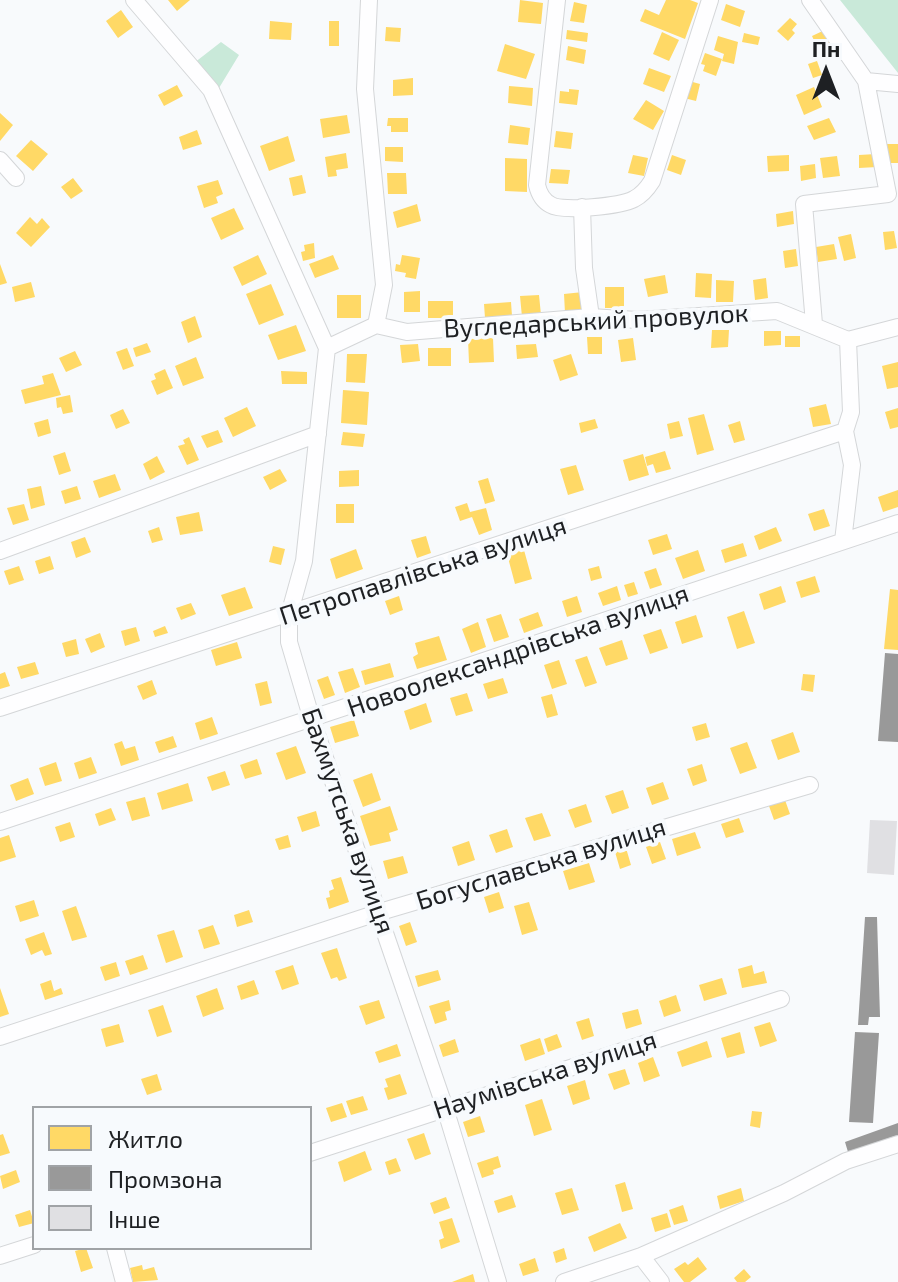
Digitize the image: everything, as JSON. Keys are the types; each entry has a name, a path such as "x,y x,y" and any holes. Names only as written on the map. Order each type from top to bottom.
{"street":[{"path":"134,0 211,90 327,348 376,325 384,285 365,89 369,0"},
{"path":"557,0 537,185 543,199 556,208 631,201 644,193 652,181 710,0"},
{"path":"810,0 866,81 888,194 804,204 814,324"},
{"path":"866,81 898,84"},
{"path":"0,160 16,178"},
{"path":"582,207 584,268 591,317"},
{"name":"Вугледарський провулок","path":"376,325 407,332 591,317 637,320 777,311 848,340"},
{"path":"843,541 852,465 845,431 851,412 848,340 898,327"},
{"name":"Бахмутська вулиця","path":"327,348 304,561 289,615 289,642 312,720 445,1108 498,1282"},
{"name":"Петропавлівська вулиця","path":"0,708 845,431"},
{"path":"0,551 318,434"},
{"name":"Новоолександрівська вулиця","path":"0,822 898,523"},
{"name":"Богуславська вулиця","path":"0,1037 380,912 810,785"},
{"name":"Наумівська вулиця","path":"312,1152 781,999"},
{"path":"564,1282 641,1256 784,1193 846,1161 898,1144"},
{"path":"0,1256 32,1246"},
{"path":"116,1250 124,1282"},
{"path":"641,1256 661,1282"}],"green space":[{"path":"840,0 898,0 898,73"},
{"path":"221,42 239,55 219,88 194,63"}],"building: Житло":[{"path":"168,0 190,0 177,11"},
{"path":"520,0 543,3 541,24 518,22"},
{"path":"666,0 698,3 685,39 640,21 645,9 659,15"},
{"path":"574,2 587,5 584,23 570,21"},
{"path":"726,4 745,11 740,27 721,20"},
{"path":"121,10 133,27 118,38 106,21"},
{"path":"790,18 797,24 792,30 795,33 788,41 777,31"},
{"path":"270,21 292,23 291,40 269,39"},
{"path":"329,21 339,21 339,46 329,46"},
{"path":"386,27 401,28 400,42 385,41"},
{"path":"827,29 834,43 817,47 812,36"},
{"path":"567,30 588,33 587,42 566,39"},
{"path":"662,32 679,40 669,61 653,54"},
{"path":"744,33 760,37 758,45 742,42"},
{"path":"718,36 738,42 734,64 722,61 724,54 714,50"},
{"path":"505,44 535,54 526,79 497,71"},
{"path":"568,46 586,50 584,64 566,60"},
{"path":"705,53 722,59 716,76 703,71 705,65 701,64"},
{"path":"817,61 822,75 813,78 808,64"},
{"path":"649,68 671,76 664,92 643,84"},
{"path":"413,78 413,95 393,96 393,80"},
{"path":"689,81 700,84 696,101 684,98"},
{"path":"177,85 183,96 164,106 158,95"},
{"path":"509,86 533,88 532,106 508,103"},
{"path":"814,87 822,107 804,115 796,95"},
{"path":"569,89 579,90 577,105 559,103 560,91 569,92"},
{"path":"646,100 664,111 653,130 633,119"},
{"path":"0,113 13,125 0,141"},
{"path":"347,115 350,133 323,138 320,119"},
{"path":"388,118 408,118 408,132 391,132 391,126 387,126"},
{"path":"829,118 836,132 814,140 807,126"},
{"path":"510,125 530,128 528,145 508,143"},
{"path":"197,130 202,144 183,150 179,137"},
{"path":"556,131 573,133 571,149 554,147"},
{"path":"288,136 295,161 269,171 260,146"},
{"path":"31,140 48,154 33,171 16,156"},
{"path":"886,144 898,144 898,163 886,163"},
{"path":"385,147 403,147 403,162 385,161"},
{"path":"346,153 348,168 336,170 337,176 328,177 325,157"},
{"path":"876,154 877,167 859,168 859,155"},
{"path":"633,155 648,158 644,176 628,173"},
{"path":"672,155 686,160 681,175 667,170"},
{"path":"789,155 789,171 768,172 767,156"},
{"path":"837,156 840,176 823,178 820,158"},
{"path":"505,158 527,159 527,192 505,191"},
{"path":"815,164 816,178 801,181 800,166"},
{"path":"551,169 570,170 568,184 549,183"},
{"path":"387,173 406,173 407,194 388,194"},
{"path":"302,175 306,193 293,196 289,178"},
{"path":"73,178 83,191 71,199 61,187"},
{"path":"218,180 223,194 216,197 218,203 204,208 197,186"},
{"path":"417,204 421,221 397,228 393,212"},
{"path":"234,208 244,229 221,240 211,218"},
{"path":"793,211 794,224 777,227 776,214"},
{"path":"30,217 37,224 42,218 50,227 31,247 16,233"},
{"path":"894,231 897,248 885,250 883,232"},
{"path":"851,234 856,258 844,261 838,237"},
{"path":"314,243 315,258 303,261 301,252 305,251 304,245"},
{"path":"834,244 837,259 818,262 816,247"},
{"path":"796,249 798,266 785,268 783,251"},
{"path":"258,255 267,274 242,286 233,267"},
{"path":"333,255 339,269 315,278 309,264"},
{"path":"402,255 420,258 416,279 395,271"},
{"path":"0,264 7,283 0,285"},
{"path":"696,273 712,274 711,298 695,297"},
{"path":"665,275 668,293 648,297 644,279"},
{"path":"766,278 768,298 755,300 753,280"},
{"path":"716,280 734,281 733,302 716,302"},
{"path":"31,282 35,297 15,302 12,287"},
{"path":"271,284 284,315 259,325 246,294"},
{"path":"605,287 624,287 624,308 605,308"},
{"path":"420,291 420,312 404,312 404,292"},
{"path":"583,292 585,310 565,313 564,294"},
{"path":"337,295 361,295 361,318 337,318"},
{"path":"539,295 541,315 522,317 520,296"},
{"path":"428,301 453,301 453,318 428,318"},
{"path":"511,302 512,316 485,318 484,304"},
{"path":"195,316 202,337 188,343 181,322"},
{"path":"296,325 306,351 278,360 268,335"},
{"path":"712,330 729,330 728,347 711,348"},
{"path":"764,331 781,331 781,345 764,346"},
{"path":"785,336 800,336 800,347 785,347"},
{"path":"587,337 602,337 602,354 588,354"},
{"path":"493,338 494,362 469,363 468,339"},
{"path":"633,338 636,360 621,362 618,340"},
{"path":"147,343 151,352 136,357 133,348"},
{"path":"418,344 420,361 402,363 400,345"},
{"path":"536,344 538,357 517,359 516,345"},
{"path":"127,348 134,366 123,370 116,352"},
{"path":"428,348 451,348 451,366 428,366"},
{"path":"75,351 82,365 66,372 59,358"},
{"path":"347,354 367,354 365,383 346,382"},
{"path":"571,354 578,375 560,381 553,360"},
{"path":"196,357 204,378 183,386 175,366"},
{"path":"898,362 898,387 887,389 882,366"},
{"path":"165,369 173,388 157,395 151,381 156,379 154,374"},
{"path":"281,371 307,372 307,384 282,384"},
{"path":"53,373 61,395 25,404 21,390 44,384 42,376"},
{"path":"343,390 369,392 367,425 341,423"},
{"path":"70,395 73,412 63,414 61,407 57,408 56,398"},
{"path":"826,404 831,424 813,427 809,408"},
{"path":"247,407 256,426 233,437 224,418"},
{"path":"898,408 898,427 890,429 885,412"},
{"path":"123,409 130,423 116,429 110,415"},
{"path":"704,414 714,450 697,455 688,418"},
{"path":"48,419 51,433 38,437 34,423"},
{"path":"595,419 598,428 581,433 579,423"},
{"path":"679,421 683,436 670,439 667,424"},
{"path":"740,421 745,440 734,443 728,425"},
{"path":"218,430 223,442 207,448 201,436"},
{"path":"343,432 365,434 363,447 341,445"},
{"path":"189,437 199,460 187,465 178,446 185,444 183,440"},
{"path":"665,451 671,469 656,473 653,464 647,466 645,457"},
{"path":"65,452 71,471 59,475 53,456"},
{"path":"643,454 649,475 629,481 623,460"},
{"path":"157,456 165,472 150,480 143,464"},
{"path":"576,465 584,490 568,495 560,469"},
{"path":"280,469 287,481 270,490 263,477"},
{"path":"359,470 359,486 339,487 339,471"},
{"path":"115,474 121,490 99,498 93,481"},
{"path":"488,478 495,501 485,504 478,481"},
{"path":"41,486 45,505 31,509 27,489"},
{"path":"77,486 81,499 65,504 61,491"},
{"path":"898,490 898,507 883,512 878,497"},
{"path":"467,503 470,512 486,508 492,530 479,535 472,517 460,521 455,507"},
{"path":"24,504 29,520 13,525 7,508"},
{"path":"336,504 354,504 354,523 336,523"},
{"path":"824,509 830,526 814,531 808,514"},
{"path":"199,512 203,531 180,535 176,517"},
{"path":"159,527 163,540 152,543 148,531"},
{"path":"776,527 782,541 759,550 754,536"},
{"path":"667,534 672,549 653,555 648,540"},
{"path":"426,536 431,553 417,558 411,540"},
{"path":"85,537 91,552 76,558 71,542"},
{"path":"743,543 747,556 725,563 721,550"},
{"path":"273,546 285,549 281,565 269,562"},
{"path":"356,549 363,569 336,579 330,559"},
{"path":"524,550 532,579 515,584 507,554"},
{"path":"698,550 705,571 683,579 675,558"},
{"path":"50,556 54,569 39,574 35,561"},
{"path":"19,566 24,580 9,585 4,571"},
{"path":"599,566 602,578 591,581 588,569"},
{"path":"656,568 662,585 650,589 644,572"},
{"path":"815,576 820,592 801,598 796,582"},
{"path":"634,582 638,594 628,597 624,585"},
{"path":"617,586 621,600 603,606 598,593"},
{"path":"781,586 786,602 764,610 759,594"},
{"path":"245,587 253,608 229,616 221,595"},
{"path":"890,589 898,590 898,650 884,649"},
{"path":"399,596 403,610 390,615 385,601"},
{"path":"577,596 582,612 567,617 562,601"},
{"path":"191,603 196,614 181,620 176,608"},
{"path":"744,611 755,643 737,649 727,617"},
{"path":"538,612 543,626 524,633 519,619"},
{"path":"501,614 509,637 494,642 486,619"},
{"path":"696,615 703,637 682,644 675,622"},
{"path":"478,622 486,647 471,653 462,629"},
{"path":"165,626 168,633 155,637 153,631"},
{"path":"136,627 140,641 125,646 121,631"},
{"path":"661,629 668,648 650,654 643,635"},
{"path":"100,633 105,647 91,653 85,639"},
{"path":"439,636 447,660 417,669 413,657 418,654 415,643"},
{"path":"76,639 79,654 66,657 62,643"},
{"path":"622,640 628,659 606,666 599,648"},
{"path":"237,642 242,658 216,666 211,650"},
{"path":"587,656 597,683 585,687 575,660"},
{"path":"559,660 567,684 552,689 544,665"},
{"path":"35,662 39,674 21,679 17,667"},
{"path":"390,663 394,677 365,685 361,671"},
{"path":"353,668 360,687 345,693 338,672"},
{"path":"5,672 10,686 0,689 0,674"},
{"path":"803,674 815,675 813,692 801,690"},
{"path":"328,676 335,695 324,699 317,680"},
{"path":"503,678 508,693 488,699 483,684"},
{"path":"152,680 157,694 143,700 137,686"},
{"path":"267,681 272,703 260,706 255,684"},
{"path":"467,693 473,711 456,716 450,698"},
{"path":"552,694 558,715 547,718 541,697"},
{"path":"426,703 432,722 410,730 404,711"},
{"path":"212,717 218,734 200,740 195,723"},
{"path":"354,720 359,736 335,743 330,727"},
{"path":"706,723 710,737 696,741 692,727"},
{"path":"793,732 800,752 778,760 771,740"},
{"path":"173,736 177,747 159,753 155,742"},
{"path":"122,741 125,749 135,746 139,760 121,766 114,744"},
{"path":"747,742 757,768 740,774 730,748"},
{"path":"296,746 306,773 286,780 276,753"},
{"path":"91,757 97,773 79,779 74,763"},
{"path":"257,759 262,774 245,779 240,765"},
{"path":"56,762 62,781 45,786 39,768"},
{"path":"702,764 707,781 693,786 687,769"},
{"path":"225,771 230,785 212,791 207,777"},
{"path":"372,773 381,800 363,807 353,780"},
{"path":"28,778 34,794 16,801 10,785"},
{"path":"663,782 669,799 652,805 646,788"},
{"path":"188,783 193,801 162,810 157,793"},
{"path":"623,790 629,808 612,814 605,796"},
{"path":"145,797 150,816 132,821 126,802"},
{"path":"785,800 790,814 774,820 769,806"},
{"path":"586,804 592,822 575,828 568,810"},
{"path":"390,806 398,830 389,833 391,841 370,846 360,816"},
{"path":"111,808 116,820 99,826 95,814"},
{"path":"316,811 320,826 302,832 297,817"},
{"path":"542,813 551,836 534,841 525,818"},
{"path":"739,818 744,832 726,838 721,824"},
{"path":"70,822 75,837 60,842 55,827"},
{"path":"507,829 513,847 496,853 489,835"},
{"path":"695,832 701,848 677,856 672,839"},
{"path":"9,835 16,857 0,862 0,838"},
{"path":"288,835 291,847 279,850 275,839"},
{"path":"469,841 475,860 458,866 452,847"},
{"path":"660,842 666,859 652,864 646,847"},
{"path":"626,848 631,865 620,869 615,852"},
{"path":"403,856 408,873 388,879 383,861"},
{"path":"589,863 595,882 569,890 563,871"},
{"path":"341,877 349,902 329,909 326,898 330,897 329,891 334,889 331,880"},
{"path":"499,892 504,908 489,913 484,897"},
{"path":"34,900 39,916 20,922 15,906"},
{"path":"529,902 538,930 522,935 514,906"},
{"path":"76,906 87,937 72,941 62,911"},
{"path":"249,910 253,922 237,927 234,915"},
{"path":"410,922 417,942 406,946 399,926"},
{"path":"213,925 220,944 204,949 198,930"},
{"path":"174,930 183,957 166,963 157,935"},
{"path":"44,932 52,954 45,956 42,950 31,955 25,939"},
{"path":"337,948 347,978 339,981 337,977 331,979 321,953"},
{"path":"143,955 148,969 130,975 125,961"},
{"path":"116,962 120,976 105,981 100,967"},
{"path":"293,965 299,984 282,990 275,971"},
{"path":"752,965 754,974 764,971 767,983 742,988 738,969"},
{"path":"438,970 441,980 418,987 415,976"},
{"path":"722,978 727,994 704,1001 699,985"},
{"path":"51,980 54,991 61,988 63,994 45,1000 40,984"},
{"path":"254,980 259,994 241,1000 237,986"},
{"path":"0,988 9,1014 0,1017"},
{"path":"217,988 224,1009 203,1017 196,996"},
{"path":"676,995 681,1011 664,1017 659,1001"},
{"path":"379,1000 385,1018 366,1025 359,1006"},
{"path":"449,1000 451,1010 445,1012 447,1020 435,1024 429,1006"},
{"path":"163,1005 172,1032 157,1037 148,1010"},
{"path":"638,1009 642,1024 626,1029 622,1013"},
{"path":"589,1018 594,1036 582,1040 576,1022"},
{"path":"770,1022 777,1041 760,1047 754,1027"},
{"path":"119,1024 124,1042 106,1047 101,1029"},
{"path":"740,1032 745,1053 727,1058 721,1038"},
{"path":"557,1034 562,1047 548,1052 544,1039"},
{"path":"540,1038 545,1054 525,1061 520,1045"},
{"path":"455,1039 459,1052 443,1057 439,1045"},
{"path":"707,1041 712,1057 682,1067 677,1052"},
{"path":"397,1044 401,1056 379,1063 375,1052"},
{"path":"653,1057 660,1076 644,1082 638,1063"},
{"path":"625,1069 630,1084 614,1090 608,1074"},
{"path":"157,1074 162,1090 147,1095 141,1079"},
{"path":"400,1074 407,1094 388,1100 385,1079"},
{"path":"585,1080 590,1099 573,1105 567,1086"},
{"path":"363,1096 368,1110 351,1115 346,1101"},
{"path":"542,1099 552,1130 534,1136 525,1105"},
{"path":"342,1103 347,1117 331,1122 326,1108"},
{"path":"752,1111 762,1112 760,1128 750,1126"},
{"path":"480,1116 485,1132 468,1137 463,1122"},
{"path":"424,1133 431,1154 415,1160 407,1139"},
{"path":"3,1134 10,1153 0,1156 0,1135"},
{"path":"365,1151 372,1170 344,1182 338,1162"},
{"path":"498,1156 501,1167 493,1170 494,1174 482,1178 477,1163"},
{"path":"396,1158 401,1171 389,1175 385,1162"},
{"path":"16,1170 20,1182 3,1189 0,1176"},
{"path":"625,1182 633,1209 622,1212 615,1185"},
{"path":"572,1188 579,1210 562,1215 555,1193"},
{"path":"741,1188 744,1201 720,1209 717,1196"},
{"path":"512,1195 516,1207 498,1213 494,1201"},
{"path":"446,1197 450,1208 434,1214 430,1203"},
{"path":"683,1205 688,1221 674,1225 669,1210"},
{"path":"30,1210 32,1224 19,1227 15,1215"},
{"path":"667,1213 671,1227 655,1232 651,1218"},
{"path":"452,1218 460,1242 441,1249 439,1240 444,1238 439,1222"},
{"path":"620,1223 627,1238 594,1252 588,1237"},
{"path":"564,1248 567,1259 556,1263 553,1252"},
{"path":"87,1250 93,1268 81,1272 75,1251"},
{"path":"698,1257 707,1269 690,1282 684,1282 674,1269 685,1262 688,1265"},
{"path":"535,1258 539,1271 523,1276 519,1264"},
{"path":"142,1265 143,1270 154,1267 158,1280 133,1282 130,1268"},
{"path":"744,1269 751,1277 745,1282 737,1282 734,1278"},
{"path":"473,1274 475,1282 452,1282"}],"building: Промзона":[{"path":"885,653 898,654 898,742 878,741"},
{"path":"865,917 877,917 880,1017 869,1017 868,1025 858,1025"},
{"path":"855,1032 879,1033 873,1123 849,1122"},
{"path":"898,1123 898,1135 848,1152 845,1142"}],"building: Інше":[{"path":"870,820 897,821 894,875 867,873"}]}
